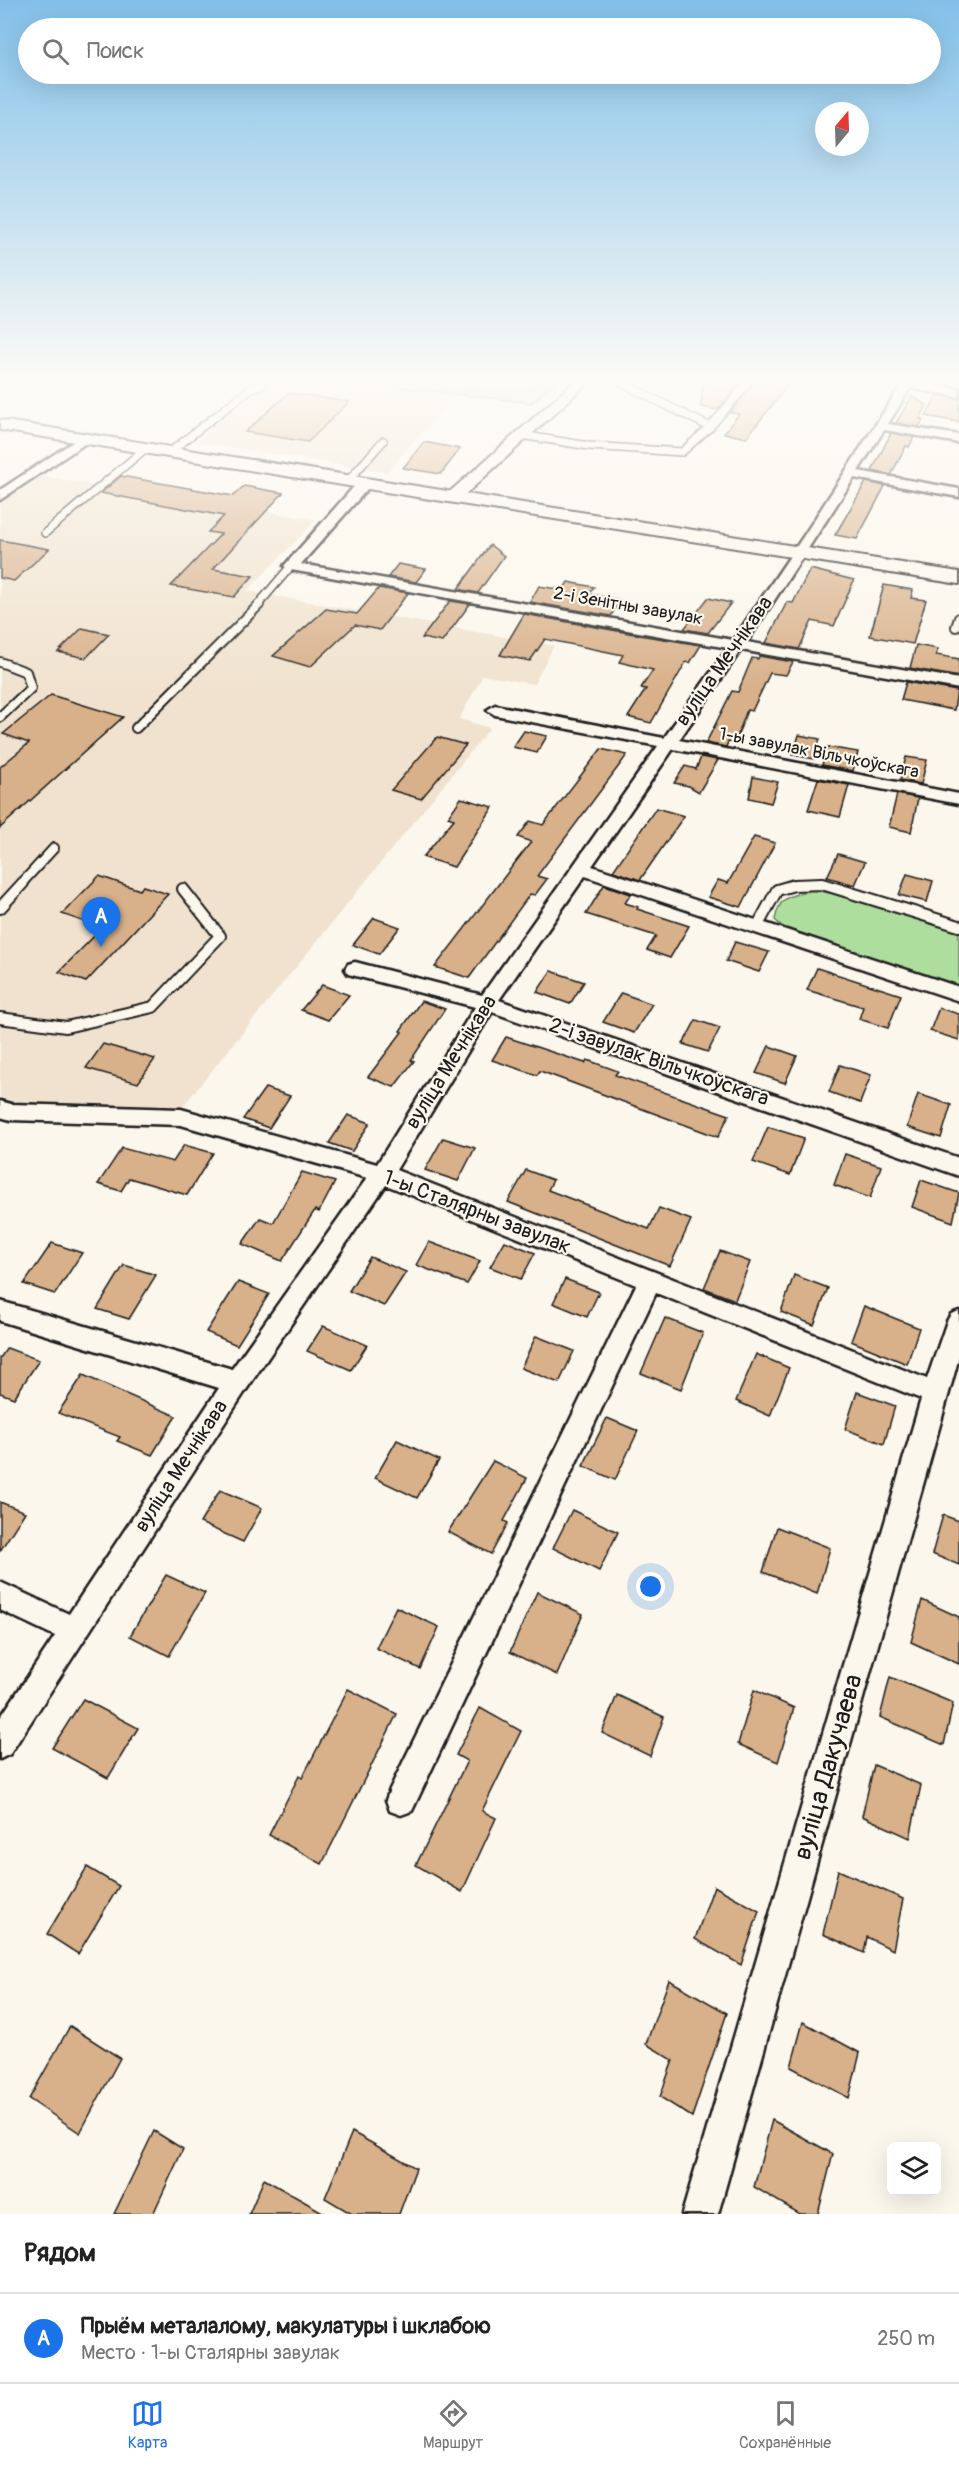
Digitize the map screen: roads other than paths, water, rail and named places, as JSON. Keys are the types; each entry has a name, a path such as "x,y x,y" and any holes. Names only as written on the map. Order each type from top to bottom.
{"main road":[{"path":"382,486 959,578"}],"street":[{"path":"0,496 14,486"},
{"path":"291,566 353,486"},
{"path":"452,498 465,486"},
{"name":"вуліца Мечнікава","path":"0,1744 237,1382 382,1174 487,1003 737,645 841,486"},
{"path":"922,486 959,493"},
{"name":"2-і Зенітны завулак","path":"291,566 959,684"},
{"name":"1-ы завулак Вільчкоўскага","path":"495,710 959,799"},
{"path":"580,868 959,994"},
{"name":"2-і завулак Вільчкоўскага","path":"355,969 487,1003 959,1167"},
{"name":"1-ы Сталярны завулак","path":"0,1109 11,1112 181,1118 382,1174 935,1393"},
{"path":"401,1800 650,1280"},
{"path":"0,1311 237,1382"},
{"name":"вуліца Дакучаева","path":"700,2214 935,1393 959,1322"},
{"path":"0,1596 73,1630"}],"lane":[{"path":"45,533 100,486"},
{"path":"136,728 255,609 291,566"},
{"path":"956,627 959,618"},
{"path":"0,662 25,670 32,680 31,688 0,717"},
{"path":"0,908 54,848"},
{"path":"757,927 777,891 803,885 822,885 959,926"},
{"path":"0,1018 66,1027 153,1007 220,936 183,889"}],"place":[{"name":"Прыём металалому, макулатуры і шклабою","path":"101,947"}]}
